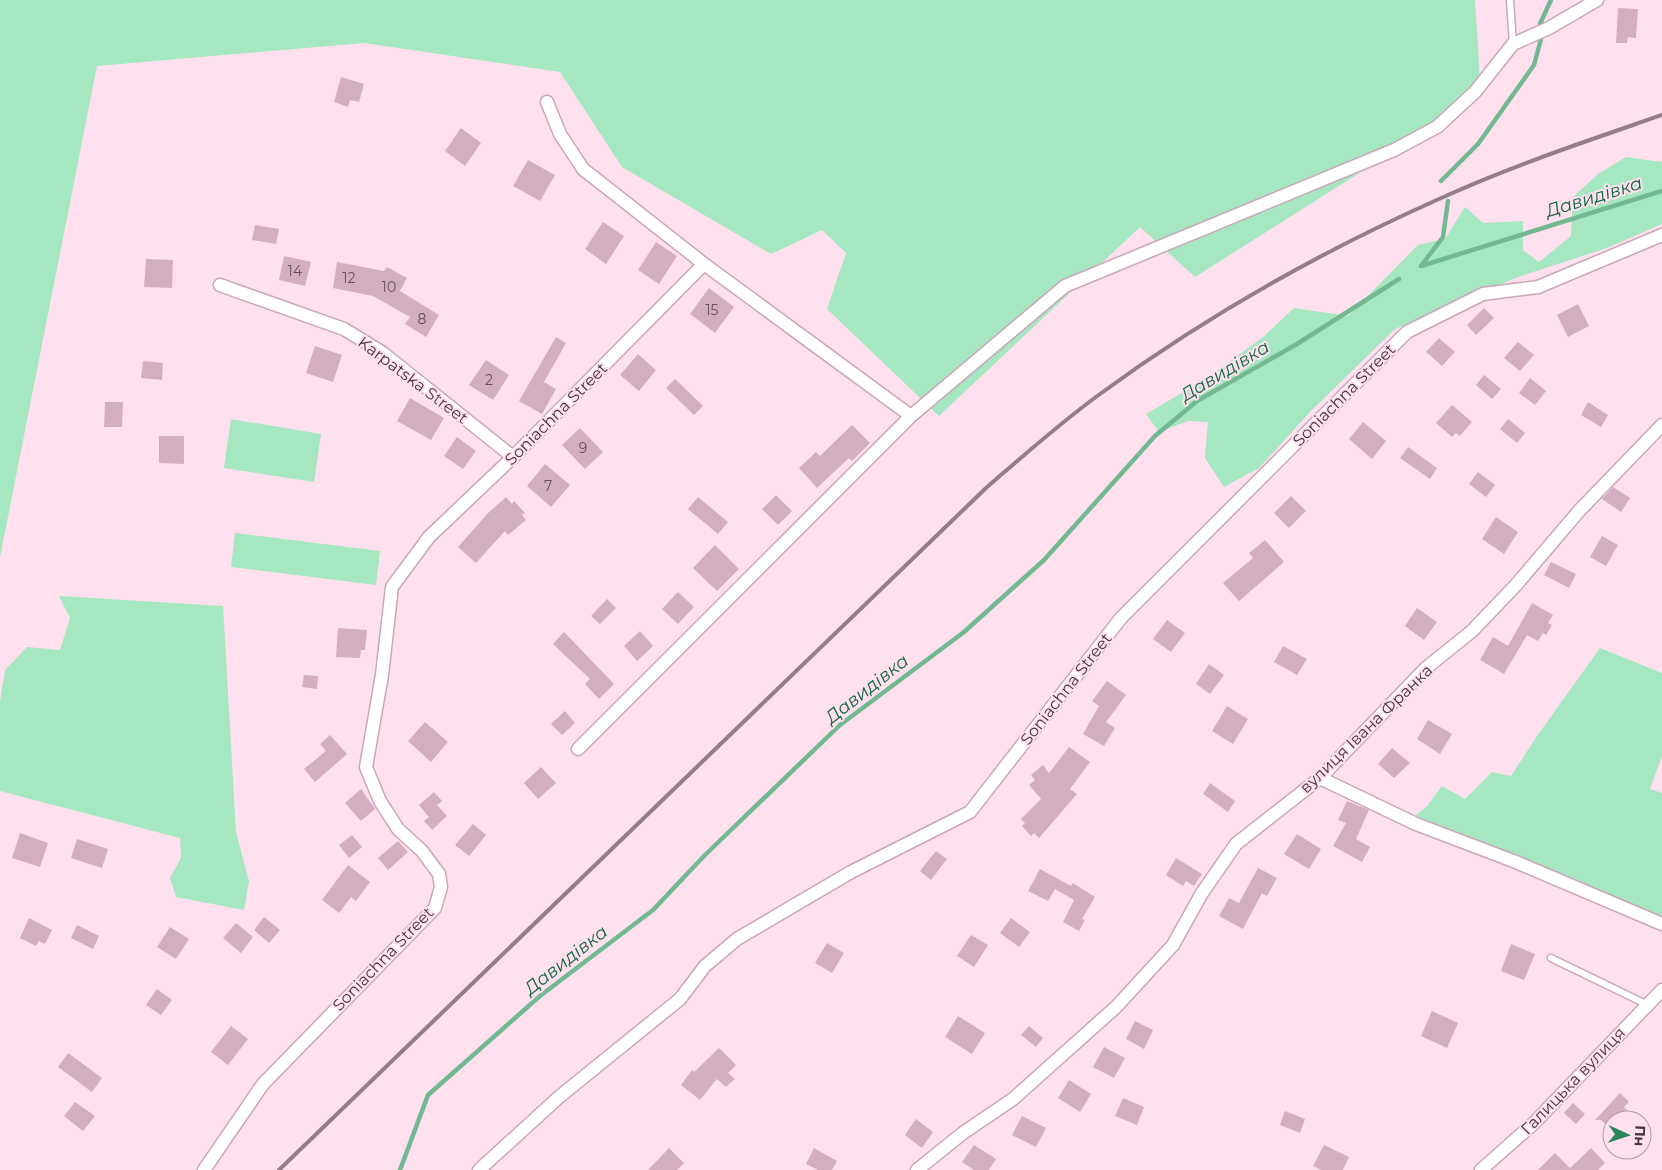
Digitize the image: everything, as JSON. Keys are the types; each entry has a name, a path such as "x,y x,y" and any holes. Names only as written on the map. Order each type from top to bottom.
{"street":[{"path":"578,749 911,416 1065,286 1394,150 1437,127 1475,92 1513,44 1549,28 1595,0"},
{"path":"547,102 560,134 583,169 704,264 911,416"},
{"name":"Soniachna Street","path":"479,1170 559,1097 680,999 705,966 737,939 851,872 970,812 1121,618 1407,332 1483,294 1538,287 1662,235"},
{"name":"Soniachna Street","path":"204,1170 263,1084 435,908 442,886 438,874 422,850 398,829 380,800 366,767 382,675 392,587 429,536 513,457 704,264"},
{"name":"Karpatska Street","path":"220,285 344,329 383,353 513,457"},
{"name":"вулиця Івана Франка","path":"917,1170 963,1133 1013,1099 1116,1008 1173,945 1202,893 1236,844 1320,778 1426,668 1478,625 1516,585 1579,511 1662,425"},
{"path":"1320,778 1416,824 1516,862 1662,924"},
{"name":"Галицька вулиця","path":"1481,1170 1534,1123 1662,990"}],"lane":[{"path":"1510,0 1513,44"},
{"path":"1551,958 1648,1005"}],"green space":[{"path":"0,0 1475,0 1481,96 1195,277 1140,227 939,416 827,309 846,253 822,230 771,254 622,167 560,72 364,43 97,66 0,557"},
{"path":"1626,157 1662,162 1662,224 1607,248 1518,277 1395,329 1310,412 1259,468 1224,487 1205,458 1208,422 1188,421 1159,432 1146,414 1204,380 1262,338 1294,308 1348,316 1418,245 1445,239 1465,207 1483,223 1523,221 1523,250 1539,262 1571,236 1573,197 1598,174"},
{"path":"231,419 321,434 314,482 224,468"},
{"path":"235,533 380,551 376,585 231,567"},
{"path":"59,596 223,606 236,832 249,881 244,910 176,897 170,878 181,858 180,838 0,791 0,701 5,670 27,647 60,650 70,618"},
{"path":"1600,648 1662,673 1662,756 1650,789 1662,793 1662,916 1415,816 1427,806 1442,786 1465,799 1492,772 1511,776"}],"building":[{"path":"1618,8 1638,9 1636,38 1628,37 1627,43 1616,43"},
{"path":"341,77 364,84 359,102 350,100 348,107 334,102"},
{"path":"461,128 481,143 465,166 445,151"},
{"path":"528,160 555,175 540,201 513,186"},
{"path":"603,222 624,236 606,264 585,249"},
{"path":"255,225 279,229 276,244 252,240"},
{"path":"656,242 677,256 659,284 638,270"},
{"path":"284,256 311,262 305,286 279,280"},
{"path":"146,259 173,260 172,288 144,287"},
{"path":"337,262 384,271 387,267 407,278 400,291 439,315 426,337 405,324 410,317 373,296 333,288"},
{"path":"709,288 734,307 715,333 690,314"},
{"path":"1578,304 1589,326 1568,337 1557,315"},
{"path":"1484,308 1494,318 1476,335 1467,325"},
{"path":"556,337 566,343 544,382 556,389 542,414 519,401"},
{"path":"1439,338 1455,352 1442,366 1426,352"},
{"path":"1518,342 1534,355 1520,371 1504,358"},
{"path":"315,346 342,355 333,382 306,373"},
{"path":"638,354 656,370 639,391 620,375"},
{"path":"486,360 509,375 493,400 469,385"},
{"path":"143,361 163,363 162,380 141,378"},
{"path":"1484,375 1501,389 1492,399 1476,385"},
{"path":"1530,378 1546,391 1535,405 1519,393"},
{"path":"675,379 703,406 694,415 666,388"},
{"path":"410,398 444,418 431,440 397,421"},
{"path":"105,402 123,402 122,427 104,427"},
{"path":"1588,402 1608,415 1601,427 1581,415"},
{"path":"1452,405 1472,422 1460,436 1456,433 1452,437 1436,423"},
{"path":"1508,419 1525,433 1517,443 1500,429"},
{"path":"1363,422 1386,441 1372,459 1349,439"},
{"path":"852,425 870,443 852,461 849,458 817,488 799,468 816,452 820,456"},
{"path":"580,428 603,452 585,469 562,445"},
{"path":"159,436 184,436 184,464 159,463"},
{"path":"457,437 476,451 463,469 444,456"},
{"path":"1408,447 1437,468 1430,479 1400,458"},
{"path":"545,464 570,485 551,507 527,486"},
{"path":"1478,472 1495,485 1486,497 1469,484"},
{"path":"1613,487 1630,498 1621,512 1602,499"},
{"path":"776,495 792,511 778,525 762,509"},
{"path":"1291,496 1306,511 1289,528 1274,513"},
{"path":"506,497 512,504 514,501 525,513 522,515 526,520 508,535 505,531 476,563 458,547 488,513"},
{"path":"698,497 728,522 718,534 688,509"},
{"path":"1496,517 1518,532 1504,554 1482,539"},
{"path":"1602,536 1618,545 1606,566 1590,557"},
{"path":"1265,540 1284,562 1239,601 1223,583 1253,558 1249,553"},
{"path":"715,545 739,569 717,591 693,568"},
{"path":"1551,562 1576,574 1569,588 1544,575"},
{"path":"678,592 694,607 678,624 662,609"},
{"path":"607,599 616,608 600,624 591,616"},
{"path":"1532,603 1553,615 1548,623 1552,625 1546,635 1543,633 1538,641 1527,635 1504,674 1480,660 1493,637 1508,646"},
{"path":"1417,608 1437,622 1424,640 1405,626"},
{"path":"1167,620 1185,633 1171,652 1153,639"},
{"path":"338,628 367,630 365,650 361,650 360,658 336,657"},
{"path":"640,631 653,646 637,661 624,646"},
{"path":"564,632 614,684 599,699 585,684 590,679 553,644"},
{"path":"1283,646 1307,659 1297,675 1274,662"},
{"path":"1209,664 1224,675 1210,694 1196,684"},
{"path":"304,675 318,676 317,689 302,687"},
{"path":"1107,681 1126,695 1106,722 1115,728 1104,746 1083,734 1099,706 1092,701"},
{"path":"1227,706 1248,719 1233,744 1212,731"},
{"path":"565,711 575,723 562,735 551,724"},
{"path":"1428,720 1452,734 1440,754 1417,739"},
{"path":"425,722 448,742 431,762 408,741"},
{"path":"330,735 347,754 315,782 304,769 326,751 320,744"},
{"path":"1069,747 1090,762 1070,789 1077,794 1039,838 1034,833 1031,836 1022,826 1025,823 1021,819 1041,799 1029,785 1035,780 1031,775 1043,765 1049,773"},
{"path":"1392,748 1410,763 1394,778 1378,764"},
{"path":"541,767 556,783 538,799 524,783"},
{"path":"1210,783 1235,801 1228,812 1203,794"},
{"path":"361,789 375,809 361,821 345,803"},
{"path":"434,792 442,801 437,805 447,816 432,830 424,821 429,817 419,805"},
{"path":"1347,801 1369,810 1356,839 1370,847 1362,862 1333,846 1346,823 1338,820"},
{"path":"473,824 486,835 469,856 455,845"},
{"path":"20,833 48,843 40,867 12,858"},
{"path":"1297,834 1321,849 1309,869 1284,854"},
{"path":"352,835 362,847 349,858 339,845"},
{"path":"77,839 108,849 102,868 71,858"},
{"path":"398,841 408,852 388,870 378,858"},
{"path":"936,851 947,859 931,880 920,871"},
{"path":"1176,858 1202,874 1194,886 1186,881 1183,886 1166,875"},
{"path":"348,865 370,882 356,901 351,897 339,913 322,900"},
{"path":"1258,868 1277,878 1267,896 1262,893 1243,929 1219,916 1229,898 1239,903"},
{"path":"1040,869 1071,886 1073,883 1095,897 1082,919 1085,920 1079,931 1063,922 1074,900 1055,889 1048,901 1028,891"},
{"path":"264,917 280,930 269,943 254,930"},
{"path":"29,918 52,930 45,944 39,941 36,946 20,938"},
{"path":"1011,918 1030,932 1019,947 1000,933"},
{"path":"236,923 253,937 241,953 223,938"},
{"path":"77,925 99,936 93,949 71,938"},
{"path":"170,927 189,939 176,959 157,947"},
{"path":"971,935 988,945 974,967 957,956"},
{"path":"827,943 844,953 832,973 815,963"},
{"path":"1511,944 1535,954 1524,980 1501,971"},
{"path":"157,989 172,1000 161,1015 146,1005"},
{"path":"1432,1011 1458,1023 1447,1048 1421,1036"},
{"path":"958,1016 985,1033 972,1054 945,1037"},
{"path":"1135,1021 1153,1030 1144,1049 1126,1039"},
{"path":"231,1026 248,1039 228,1065 211,1052"},
{"path":"1029,1026 1043,1038 1036,1047 1021,1035"},
{"path":"1104,1047 1125,1058 1114,1078 1093,1067"},
{"path":"719,1048 736,1065 728,1073 735,1079 726,1087 717,1079 700,1100 681,1085 692,1070 694,1072"},
{"path":"68,1053 102,1078 92,1092 58,1067"},
{"path":"1069,1080 1091,1094 1080,1112 1058,1098"},
{"path":"1620,1093 1629,1102 1624,1107 1627,1110 1604,1110"},
{"path":"1123,1098 1144,1107 1137,1125 1115,1116"},
{"path":"75,1102 95,1116 83,1131 64,1116"},
{"path":"1573,1103 1585,1114 1576,1124 1564,1113"},
{"path":"1285,1111 1305,1119 1300,1133 1280,1125"},
{"path":"1602,1112 1602,1121 1595,1120"},
{"path":"1022,1116 1046,1128 1036,1147 1012,1135"},
{"path":"916,1119 933,1132 922,1148 905,1135"},
{"path":"974,1145 996,1159 989,1170 974,1170 962,1162"},
{"path":"1324,1145 1349,1157 1343,1170 1321,1170 1313,1166"},
{"path":"669,1148 684,1163 677,1170 648,1170"},
{"path":"814,1148 837,1161 832,1170 818,1170 806,1164"},
{"path":"1591,1148 1605,1163 1598,1170 1538,1170 1555,1153 1570,1168"}],"waterway":[{"path":"1540,24 1551,0"},
{"path":"1441,181 1478,144 1534,65 1541,39"},
{"name":"Давидівка","path":"1421,266 1662,191"},
{"path":"1421,266 1443,237 1448,201"},
{"name":"Давидівка","path":"400,1170 428,1095 540,996 653,910 705,855 840,725 964,632 1044,560 1155,436 1197,401 1297,344 1399,279"}],"railway":[{"path":"279,1170 986,488 1085,405 1181,338 1222,312 1351,241 1395,219 1494,176 1549,154 1662,115"}]}
